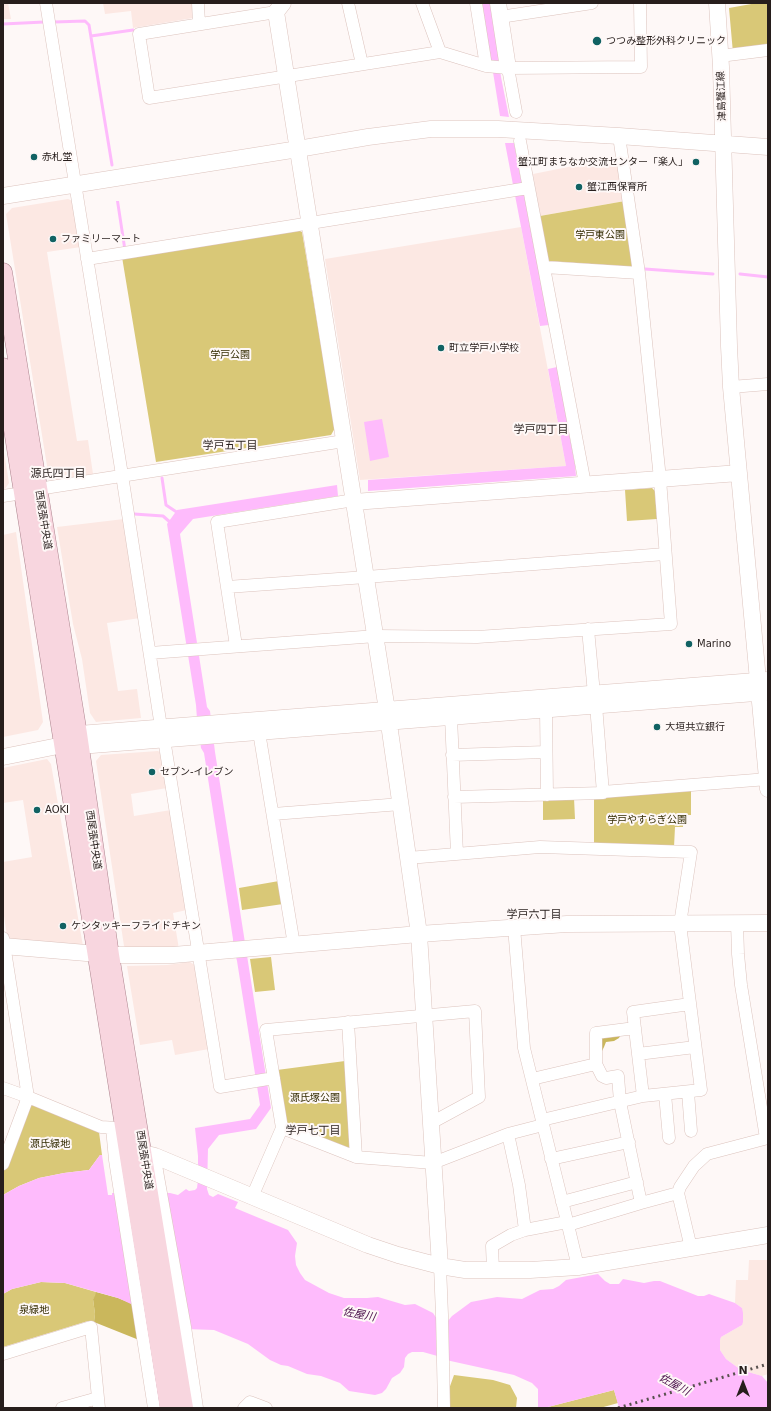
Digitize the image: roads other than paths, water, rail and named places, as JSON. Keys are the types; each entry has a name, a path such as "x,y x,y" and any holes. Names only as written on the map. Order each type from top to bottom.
{"main road":[{"name":"西尾張中央道","path":"3,272 30,491 103,955 171,1325 184,1408"},
{"name":"西尾張中央道","path":"3,367 30,491"},
{"name":"西尾張中央道","path":"103,955 118,1128 141,1162"},
{"name":"西尾張中央道","path":"169,1408 171,1325"}],"street":[{"path":"46,3 220,1087 272,1078"},
{"path":"198,3 199,24"},
{"path":"348,3 362,64"},
{"path":"422,3 440,52"},
{"path":"476,3 496,67 516,112"},
{"path":"496,67 499,10 592,3"},
{"path":"444,1408 440,1266 419,934 376,636 286,76 279,8 139,34 149,98 286,76 440,52 496,67 641,67 640,3"},
{"name":"津島蟹江線","path":"717,3 724,144 731,387 739,473 764,687 768,783"},
{"path":"720,56 768,50"},
{"path":"3,196 368,137 431,129 498,129 768,146"},
{"path":"150,653 376,636 477,637 671,624 660,479 640,273 618,136"},
{"path":"520,141 522,189 544,267 585,484"},
{"path":"87,259 522,189"},
{"path":"544,267 640,273"},
{"path":"731,387 768,384"},
{"path":"3,496 122,475 344,441"},
{"path":"236,646 216,522 354,501 739,473"},
{"path":"227,587 665,554"},
{"path":"588,629 602,792"},
{"path":"3,746 764,687"},
{"path":"214,729 259,732 388,716 451,717 546,709 595,700"},
{"path":"546,709 547,795"},
{"path":"451,717 456,854"},
{"path":"259,732 294,945"},
{"path":"3,757 70,740"},
{"path":"452,755 546,752"},
{"path":"454,797 603,794 602,792 768,783"},
{"path":"273,814 401,804"},
{"path":"282,1128 356,1157 434,1163 508,1134 542,1123 643,1096 701,1090 680,924 691,852 540,847 408,858"},
{"path":"691,1248 678,1194 680,1187 694,1166 707,1154 767,1138 741,985 737,923"},
{"path":"3,1164 28,1097 3,944 103,955 199,953 514,927 571,924 768,923"},
{"path":"514,927 524,1048 578,1267"},
{"path":"643,1096 634,1012 690,1004"},
{"path":"252,1197 282,1128 272,1078 266,1030 475,1011 479,1097 431,1123"},
{"path":"348,1022 356,1157"},
{"path":"635,1028 596,1033 596,1064 602,1076 606,1078 618,1076 620,1102 641,1203"},
{"path":"638,1054 695,1047"},
{"path":"532,1080 596,1064"},
{"path":"3,1088 101,1127 118,1128"},
{"path":"688,1092 691,1131"},
{"path":"665,1094 669,1138"},
{"path":"508,1134 519,1185 525,1230"},
{"path":"551,1159 629,1142"},
{"path":"154,1408 139,1309 141,1162 195,1173 368,1245 398,1255 440,1266 466,1270 530,1270 578,1267 768,1235"},
{"path":"562,1202 637,1182"},
{"path":"493,1270 492,1246 525,1230 568,1224 678,1194"},
{"path":"171,1325 197,1408"},
{"path":"3,1354 91,1327 99,1403 62,1408"},
{"path":"244,1408 250,1402 266,1408"}],"water":[{"path":"482,3 491,3 501,77 509,117 500,116"},
{"path":"505,143 514,143 549,325 540,326"},
{"path":"116,201 119,201 126,247 123,247"},
{"path":"557,367 576,476 368,491 368,480 566,466 548,369"},
{"path":"382,419 389,457 370,461 364,422"},
{"name":"佐屋川","path":"337,485 338,496 193,519 180,534 207,707 210,711 215,752 271,1108 256,1129 219,1135 208,1149 207,1189 209,1195 213,1197 218,1194 238,1202 235,1208 288,1230 297,1243 295,1256 296,1265 300,1273 305,1280 329,1293 344,1298 378,1297 405,1305 415,1304 433,1313 437,1319 447,1322 452,1316 471,1302 497,1297 522,1299 540,1290 553,1289 566,1280 598,1274 610,1284 619,1284 623,1279 644,1283 660,1281 698,1296 709,1294 735,1303 742,1308 743,1322 742,1325 721,1337 720,1350 726,1359 741,1370 762,1376 768,1383 768,1408 619,1408 614,1390 544,1408 538,1408 538,1389 532,1383 514,1375 446,1360 423,1352 412,1352 408,1354 405,1358 404,1367 400,1373 392,1378 382,1393 375,1395 349,1391 340,1383 281,1365 270,1360 248,1344 214,1330 185,1329 118,1298 65,1283 41,1282 12,1289 3,1294 3,1195 19,1186 39,1178 89,1170 100,1155 102,1155 108,1195 112,1195 112,1193 170,1193 178,1195 186,1189 189,1191 195,1190 197,1188 198,1180 198,1156 195,1128 250,1119 260,1105 237,961 233,945 204,753 201,748 196,705 167,524 177,510"}],"waterway":[{"path":"54,22 85,21 89,25 112,165"},
{"path":"3,24 44,22"},
{"path":"91,36 133,30"},
{"path":"645,269 713,274"},
{"path":"740,274 768,277"},
{"path":"162,478 166,505 178,513"},
{"path":"134,514 163,516 171,523"}],"railway":[{"path":"618,1408 768,1364"}],"place":[{"name":"つつみ整形外科クリニック","path":"597,41"},
{"name":"赤札堂","path":"34,157"},
{"name":"蟹江町まちなか交流センター「楽人」","path":"696,162"},
{"name":"蟹江西保育所","path":"579,187"},
{"name":"ファミリーマート","path":"53,239"},
{"name":"町立学戸小学校","path":"441,348"},
{"name":"Marino","path":"689,644"},
{"name":"大垣共立銀行","path":"657,727"},
{"name":"セブン-イレブン","path":"152,772"},
{"name":"AOKI","path":"37,810"},
{"name":"ケンタッキーフライドチキン","path":"63,926"}],"district":[{"name":"学戸四丁目","path":"541,430"},
{"name":"学戸五丁目","path":"230,446"},
{"name":"源氏四丁目","path":"58,474"},
{"name":"学戸六丁目","path":"534,915"},
{"name":"学戸七丁目","path":"313,1131"}],"park label":[{"name":"学戸東公園","path":"600,235"},
{"name":"学戸公園","path":"230,355"},
{"name":"学戸やすらぎ公園","path":"647,820"},
{"name":"源氏塚公園","path":"315,1098"},
{"name":"源氏緑地","path":"50,1144"},
{"name":"泉緑地","path":"34,1310"}]}
